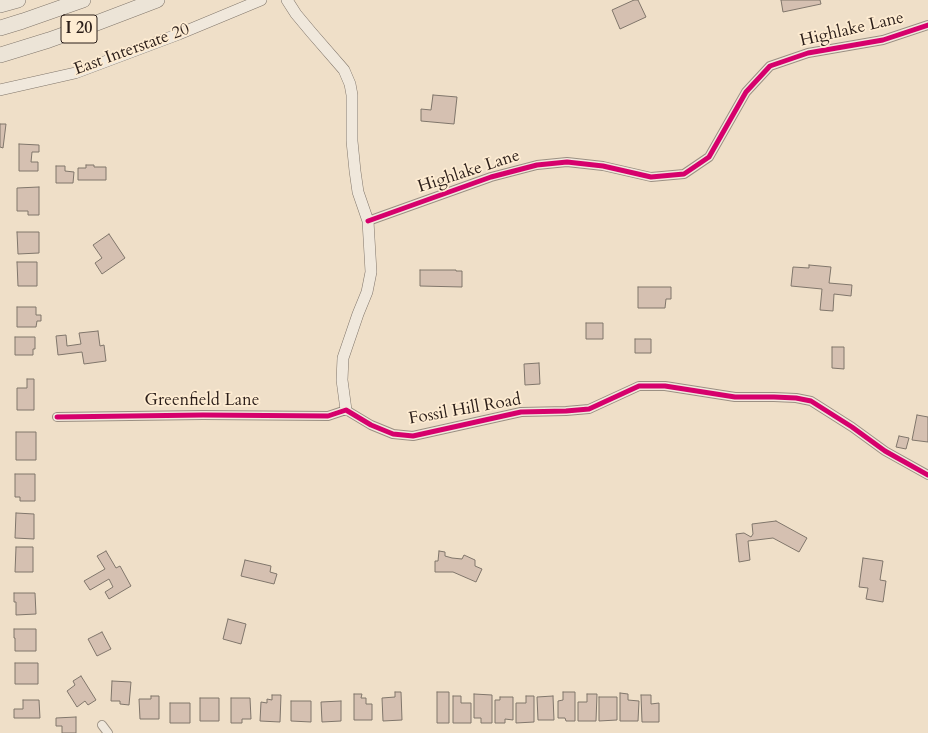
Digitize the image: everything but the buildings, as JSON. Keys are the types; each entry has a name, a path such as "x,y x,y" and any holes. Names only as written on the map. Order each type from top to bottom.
{"highway":[{"path":"0,5 18,0"},
{"name":"I 20","path":"0,28 83,0"},
{"name":"I 20","path":"0,55 49,40 157,0"}],"street":[{"name":"East Interstate 20","path":"0,90 75,73 179,34 260,0"},
{"path":"287,0 296,14 344,70 350,84 352,95 352,141 355,172 358,192 368,221 371,272 367,292 343,358 342,380 346,410"},
{"name":"Highlake Lane","path":"368,221 491,177 537,165 567,162 602,166 651,177 684,174 709,157 746,92 770,66 808,53 883,40 928,25"},
{"name":"Fossil Hill Road","path":"346,410 371,426 393,434 413,436 521,412 589,409 639,386 665,386 735,397 796,398 811,401 852,427 885,451 928,475"},
{"name":"Greenfield Lane","path":"57,417 203,415 328,416 346,410"},
{"path":"102,725 108,733"}],"cycle path":[{"path":"368,221 491,177 537,165 567,162 603,166 651,177 684,174 709,157 746,92 770,66 808,53 883,40 928,25"},
{"path":"57,417 203,415 328,416 346,410 371,425 393,434 413,436 521,412 589,409 639,386 665,386 735,397 796,398 811,401 852,427 885,451 928,475"}]}
